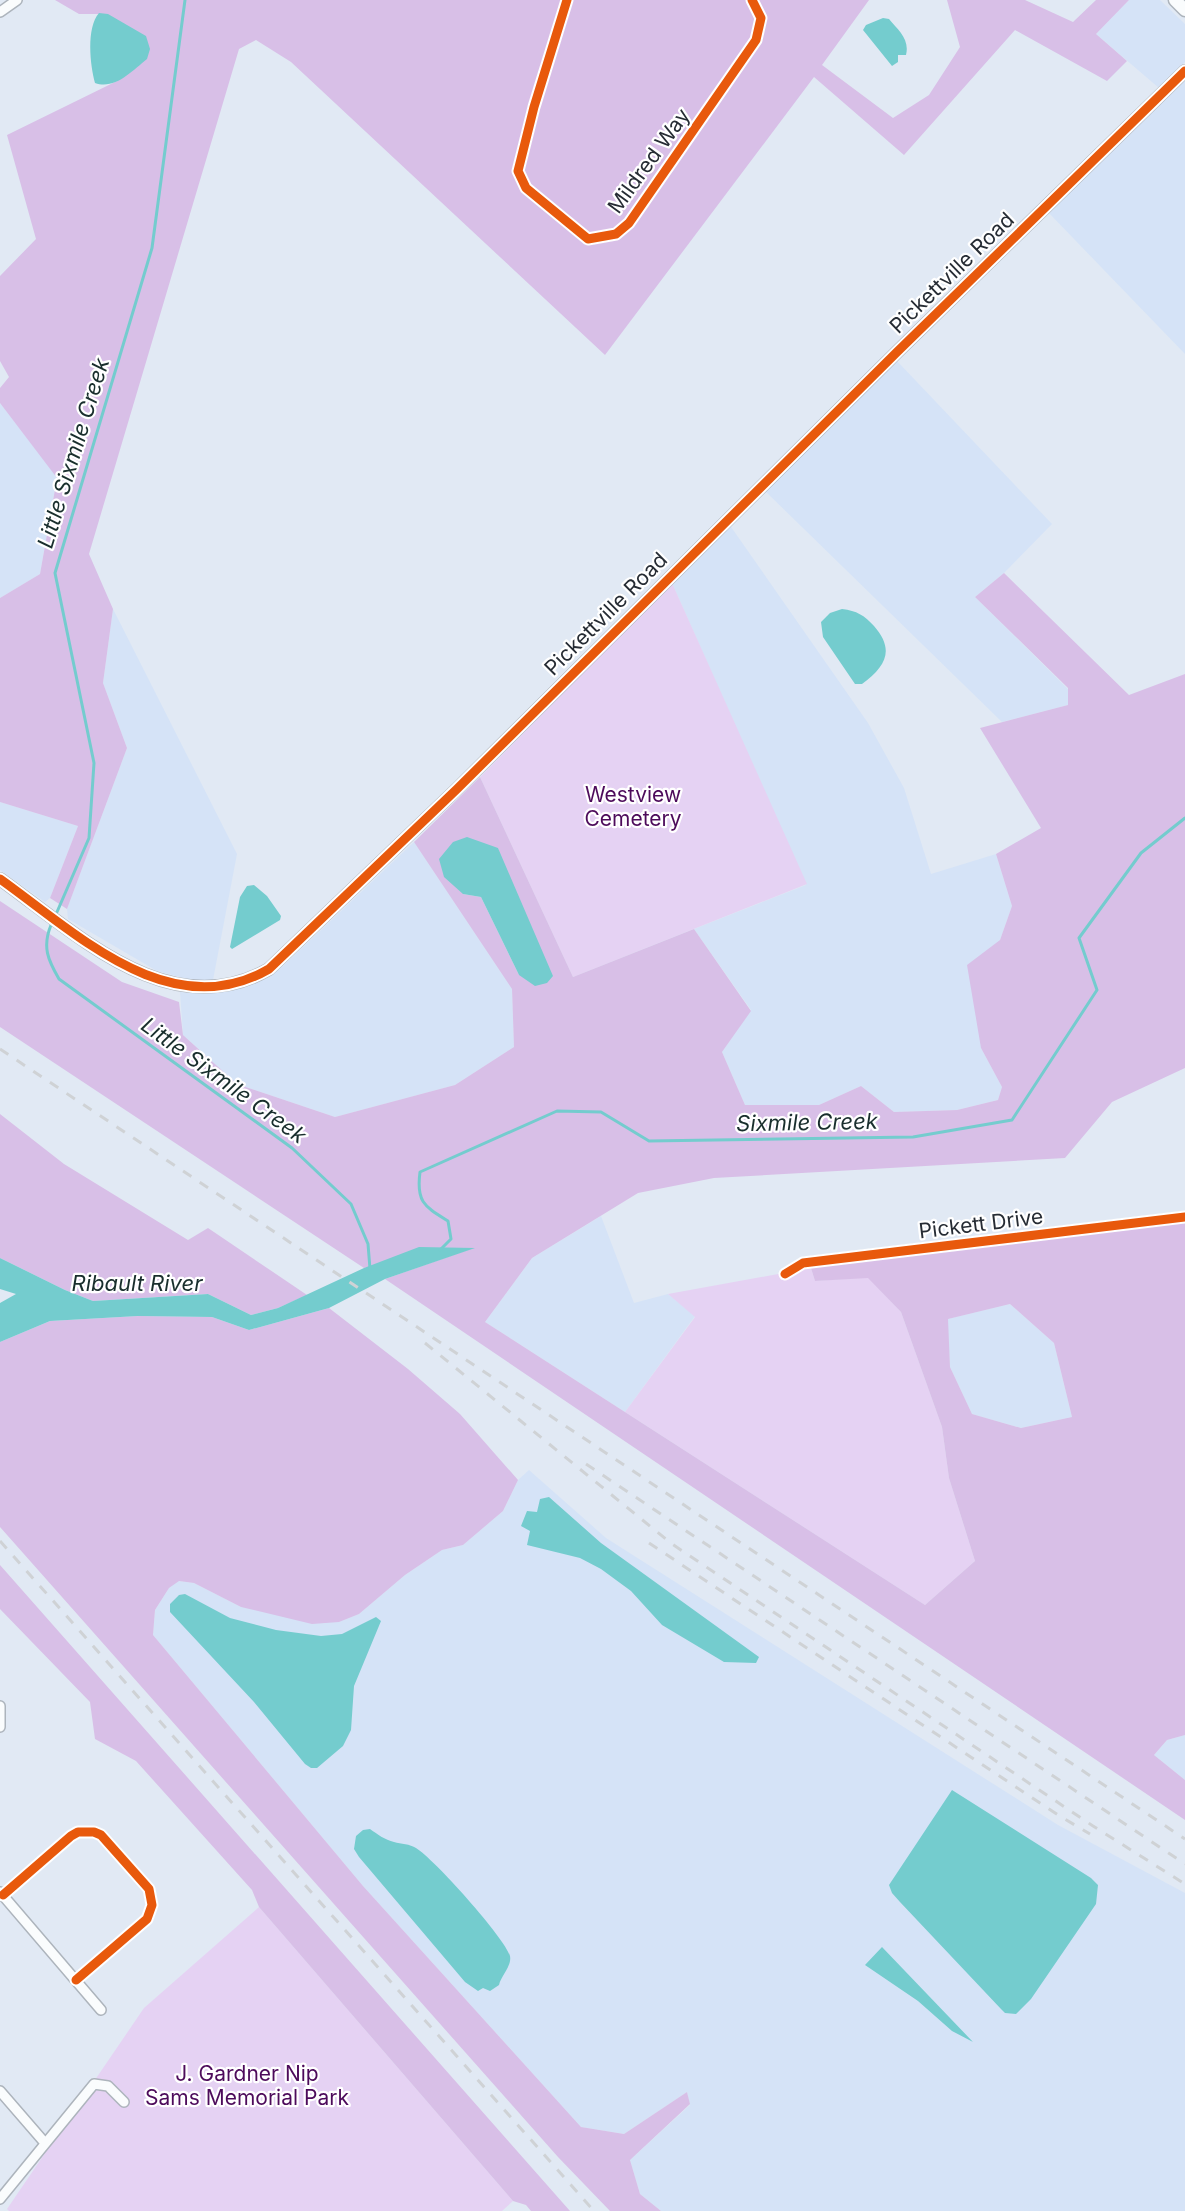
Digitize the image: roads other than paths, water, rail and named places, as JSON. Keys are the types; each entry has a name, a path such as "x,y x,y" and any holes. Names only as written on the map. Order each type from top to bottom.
{"main road":[{"path":"1175,0 1185,10"}],"street":[{"path":"0,12 17,0"},
{"name":"Mildred Way","path":"567,0 534,106 518,171 526,188 588,238 616,234 636,213 756,40 761,18 757,1"},
{"name":"Pickettville Road","path":"0,879 94,946 159,980 186,987 215,988 237,984 269,969 432,814 897,352 1185,71"},
{"name":"Pickett Drive","path":"784,1274 803,1263 1185,1217"},
{"path":"0,1706 1,1724"},
{"path":"76,1980 147,1919 152,1905 149,1889 101,1835 86,1831 71,1836 1,1893 101,2010"},
{"path":"0,2199 94,2084 108,2086 124,2102"},
{"path":"0,2091 45,2143"}],"water":[{"path":"99,13 108,14 146,36 150,49 147,59 123,78 109,84 95,83 92,67 90,47 92,28"},
{"path":"883,18 889,19 902,35 907,49 906,55 898,55 898,62 892,66 863,30 866,25"},
{"path":"842,609 856,612 867,619 880,635 886,650 882,664 862,684 855,684 823,637 821,622 830,613"},
{"path":"467,837 498,848 553,976 547,983 535,986 519,975 481,897 463,894 444,877 439,859 453,842"},
{"path":"254,885 267,896 281,916 280,920 232,949 230,947 240,897 247,886"},
{"name":"Ribault River","path":"419,1247 475,1248 385,1279 329,1308 249,1330 212,1317 138,1316 50,1321 0,1342 0,1303 16,1294 0,1289 0,1258 93,1301 208,1294 251,1315 278,1308 364,1268"},
{"path":"549,1497 601,1543 759,1657 756,1663 724,1662 662,1625 631,1591 601,1569 580,1558 527,1545 530,1531 521,1526 527,1511 537,1512 540,1499"},
{"path":"185,1594 230,1618 276,1630 321,1636 342,1634 376,1617 381,1621 354,1686 351,1730 343,1746 317,1768 311,1768 305,1764 254,1702 170,1612 170,1604 179,1595"},
{"path":"952,1790 1091,1878 1098,1885 1096,1904 1031,1999 1016,2014 1005,2013 1001,2009 900,1902 892,1893 889,1885"},
{"path":"370,1829 387,1840 414,1847 425,1855 483,1917 510,1956 499,1985 490,1991 483,1988 478,1991 465,1982 359,1857 354,1849 356,1836 363,1830"},
{"path":"882,1947 973,2042 952,2031 918,2001 865,1965"}],"waterway":[{"name":"Little Sixmile Creek","path":"57,912 89,838 94,763 55,573 152,248 185,0"},
{"name":"Sixmile Creek","path":"440,1250 451,1239 448,1221 428,1207 421,1197 420,1172 557,1111 601,1112 649,1141 913,1137 1012,1120 1097,990 1079,938 1141,853 1185,818"},
{"name":"Little Sixmile Creek","path":"51,925 47,947 52,966 59,979 292,1148 351,1204 368,1244 370,1269"}],"railway":[{"path":"0,1049 1185,1839"},
{"path":"425,1343 672,1544 1093,1826 1185,1884"},
{"path":"586,1464 1185,1864"},
{"path":"0,1541 594,2211"},
{"path":"649,1543 1090,1834"}],"park label":[{"name":"Westview Cemetery","path":"633,807"},
{"name":"J. Gardner Nip Sams Memorial Park","path":"247,2086"}]}
